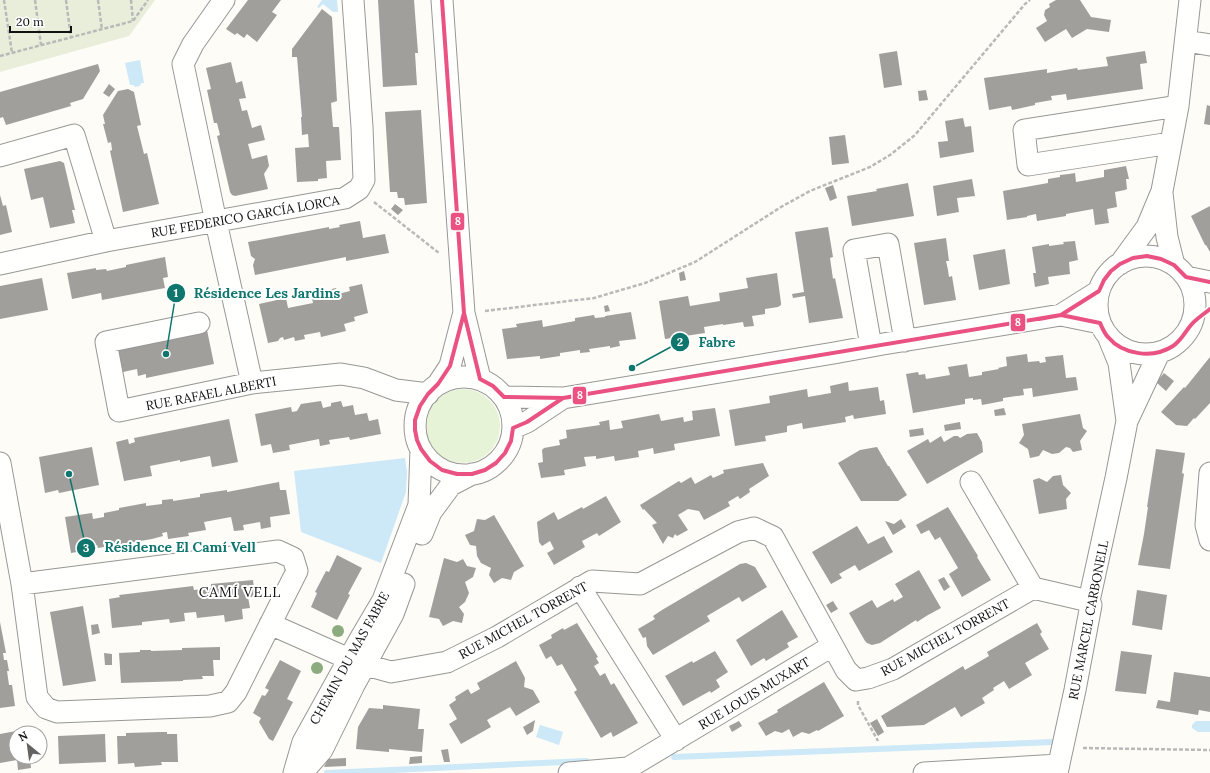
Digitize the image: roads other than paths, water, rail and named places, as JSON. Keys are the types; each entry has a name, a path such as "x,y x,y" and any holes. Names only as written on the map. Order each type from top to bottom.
{"street":[{"path":"224,0 193,44 183,64 252,383"},
{"name":"RUE FEDERICO GARCÍA LORCA","path":"0,264 106,241 345,198 358,189 364,180 362,127 353,0"},
{"path":"442,0 464,313 480,379"},
{"path":"1120,264 1147,227 1162,191 1178,106 1190,0"},
{"path":"1186,40 1210,45"},
{"path":"1171,143 1028,165 1024,130 1178,106"},
{"path":"0,156 74,135 106,241"},
{"path":"1162,191 1167,237 1180,271 1193,292 1195,308 1191,325"},
{"path":"871,346 854,250 888,244 905,340"},
{"path":"1210,282 1180,271 1162,259 1147,256 1133,258 1120,264 1111,271 1104,280 1099,291 1097,302 1098,313 1104,330 1118,345 1131,352 1144,354 1159,353 1172,347 1183,337 1191,325 1210,309"},
{"path":"504,397 563,398 1061,315 1099,291"},
{"path":"433,389 451,379 466,377 480,379 494,386 504,397 511,412 513,428 511,441 505,453 496,463 485,470 472,474 457,474 442,470 430,461 421,449 417,440 415,420 420,406 450,366 464,313"},
{"path":"1061,315 1104,330"},
{"name":"RUE RAFAEL ALBERTI","path":"199,323 106,342 119,411 252,383 341,374 364,378 396,390 433,389"},
{"name":"RUE MARCEL CARBONELL","path":"1104,330 1119,363 1128,420"},
{"name":"RUE MARCEL CARBONELL","path":"1059,762 1075,690 1091,605 1089,600 1128,420 1159,353"},
{"path":"396,390 415,420"},
{"path":"513,428 527,422 563,398"},
{"name":"CHEMIN DU MAS FABRE","path":"302,773 322,750 354,685 357,662 383,600 419,505 421,449"},
{"path":"0,463 22,584 38,697 46,708 57,712 210,706 228,702 236,692 297,571 293,558 278,551 22,584"},
{"path":"1210,473 1206,525 1210,540"},
{"name":"CHEMIN DU MAS FABRE","path":"294,773 303,742 357,662 392,614 431,512 451,485 472,474"},
{"path":"971,482 1033,588 1089,600"},
{"name":"RUE MICHEL TORRENT","path":"270,624 357,662 392,672 447,662 497,637 592,581 640,584 738,532 754,528 773,537 832,646 846,670 856,680 868,678 893,669 1033,588"},
{"path":"580,587 676,740"},
{"name":"RUE LOUIS MUXART","path":"569,773 628,768 832,646"},
{"path":"924,773 1024,768 1059,762"}],"water":[{"path":"322,0 337,0 338,12 333,12 323,4 319,8 317,7"},
{"path":"140,60 144,83 141,83 140,86 135,87 134,85 130,85 125,63"},
{"path":"405,458 407,472 406,492 381,563 301,532 294,471"},
{"path":"1196,721 1210,721 1210,732 1198,732 1192,728 1192,725"},
{"path":"540,725 563,732 559,745 536,737"}],"waterway":[{"path":"674,757 1053,742"},
{"path":"327,773 586,761"}],"place":[{"name":"Résidence Les Jardins","path":"166,354"},
{"name":"Fabre","path":"632,368"},
{"name":"Résidence El Camí Vell","path":"69,474"}],"district":[{"name":"CAMÍ VELL","path":"240,592"}]}
